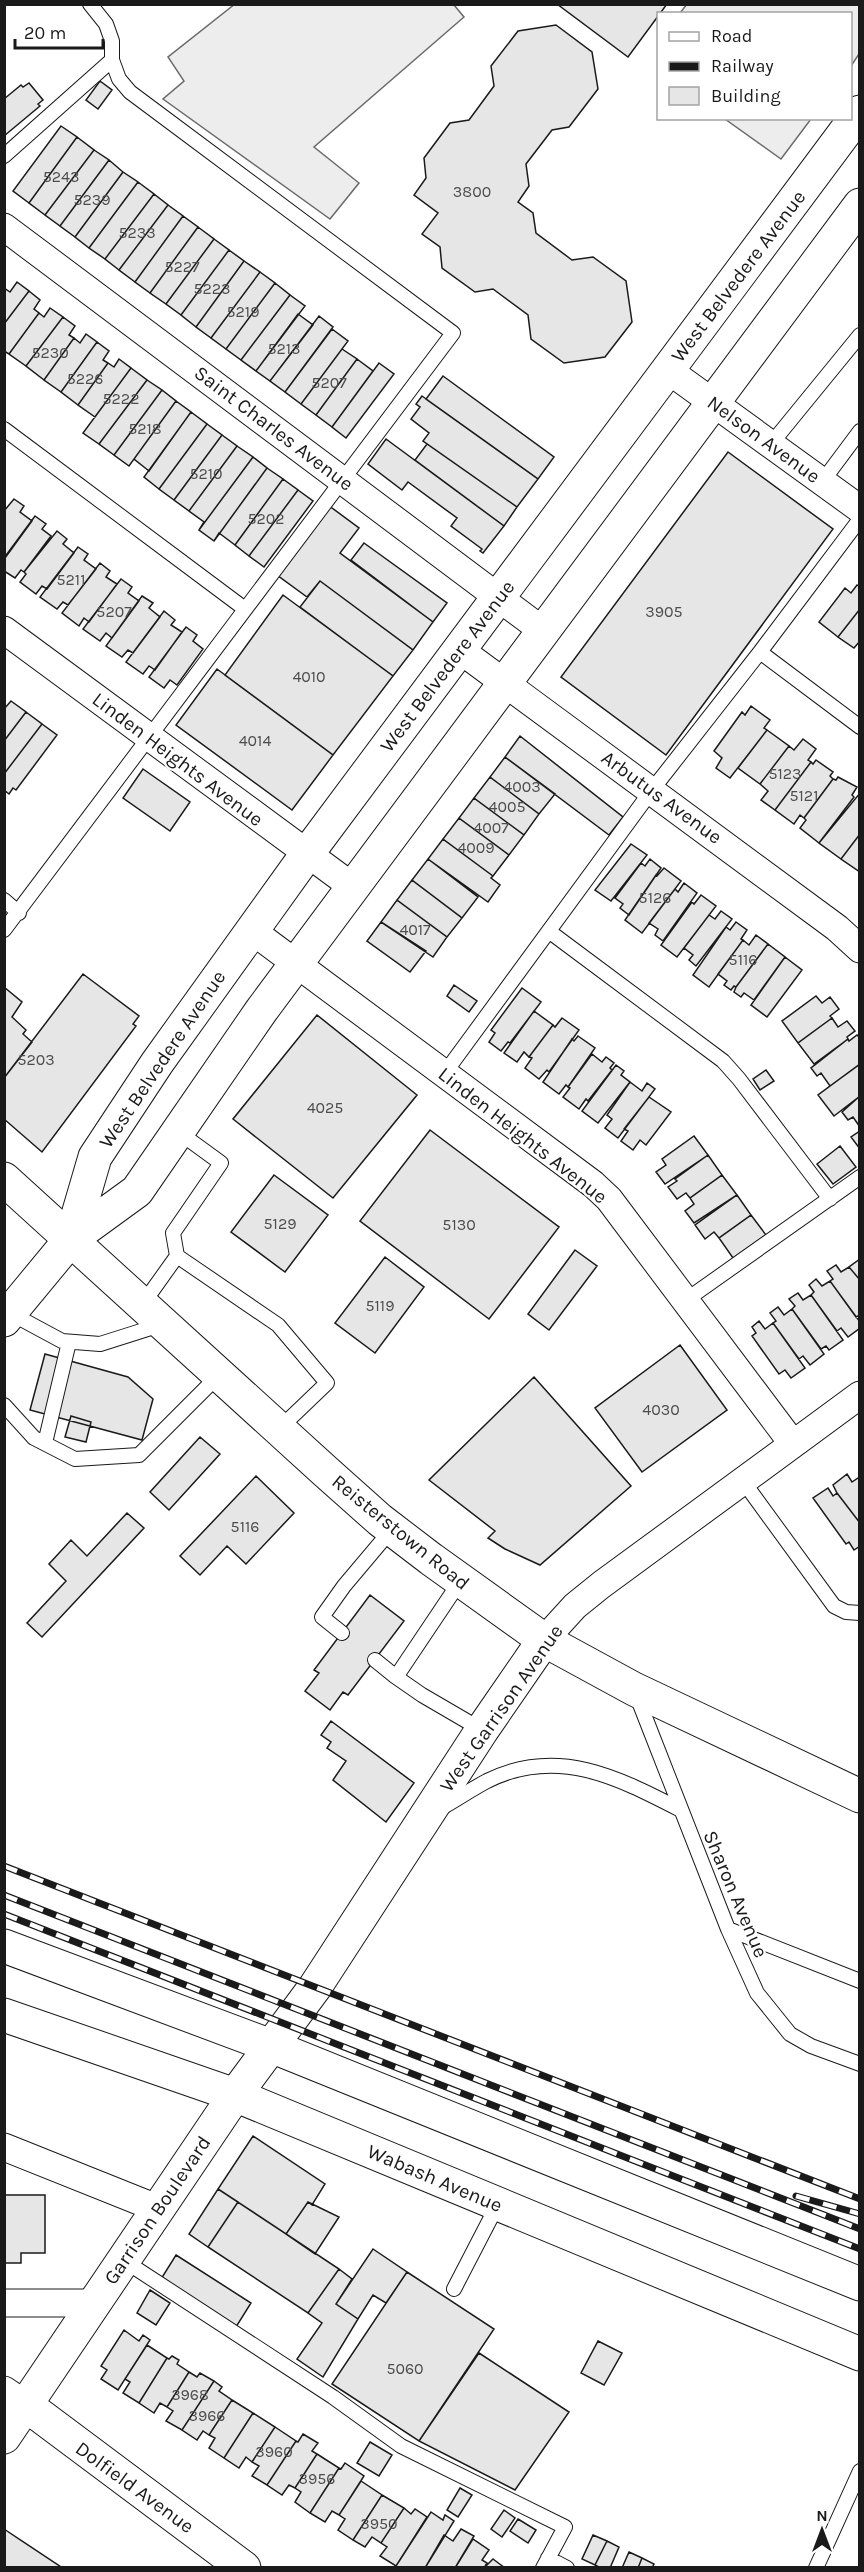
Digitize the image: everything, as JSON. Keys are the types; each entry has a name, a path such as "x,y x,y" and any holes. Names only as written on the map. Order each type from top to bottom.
{"main road":[{"name":"West Belvedere Avenue","path":"71,1239 95,1157 157,1063 307,854 860,112"},
{"name":"West Belvedere Avenue","path":"7,1316 71,1239 137,1191 296,963 542,630 713,401 854,221"},
{"name":"Reisterstown Road","path":"4,1179 392,1529 544,1640 634,1689 860,1796"},
{"name":"West Garrison Avenue","path":"315,1987 482,1730 544,1640"},
{"path":"4,1946 272,2046 860,2284"},
{"name":"Garrison Boulevard","path":"4,2437 15,2398 94,2302 235,2095 315,1987"},
{"name":"Wabash Avenue","path":"4,2015 235,2095 860,2354"},
{"name":"Dolfield Avenue","path":"15,2398 244,2568"}],"street":[{"name":"Saint Charles Avenue","path":"4,227 542,630"},
{"name":"Nelson Avenue","path":"668,370 860,509"},
{"name":"Linden Heights Avenue","path":"4,630 353,887"},
{"name":"Arbutus Avenue","path":"460,650 837,928 860,949"},
{"name":"Linden Heights Avenue","path":"251,930 593,1184 609,1199 793,1444"},
{"name":"West Garrison Avenue","path":"544,1640 575,1606 601,1585 860,1395"},
{"path":"4,2147 159,2209"},
{"path":"4,2303 94,2302"}],"lane":[{"path":"4,930 453,333 130,92 119,79 112,60 112,41 106,24 90,4"},
{"path":"4,156 112,60"},
{"path":"771,444 860,335"},
{"path":"4,429 245,609"},
{"path":"822,482 860,431"},
{"path":"444,1074 652,790 860,519"},
{"path":"760,652 860,727"},
{"path":"4,900 19,913"},
{"path":"550,932 723,1061 830,1199"},
{"path":"7,1316 62,1341 100,1344 153,1314 177,1256 173,1233 221,1163 177,1131"},
{"path":"686,1300 860,1177"},
{"path":"177,1256 278,1325 327,1383 279,1429"},
{"path":"45,1443 69,1341"},
{"path":"4,1405 34,1438 75,1459 139,1455 219,1374"},
{"path":"743,1481 834,1606 846,1612 860,1613"},
{"path":"342,1633 322,1617 344,1586 392,1529"},
{"path":"396,1677 461,1580"},
{"path":"375,1660 396,1677 482,1730"},
{"name":"Sharon Avenue","path":"634,1689 728,1929 757,1993 790,2034 811,2046 860,2064"},
{"path":"425,1817 488,1781 520,1769 554,1765 593,1771 622,1780 681,1809"},
{"path":"728,1929 860,1981"},
{"path":"454,2289 498,2204"},
{"path":"123,2260 333,2397 401,2446 565,2527 546,2563 567,2568"},
{"path":"816,2568 860,2471"}],"shaded area":[{"path":"235,4 454,5 464,17 314,147 359,183 330,219 163,99 184,81 168,57"},
{"path":"687,4 859,5 859,54 852,64 852,12 681,12"},
{"path":"726,120 810,120 781,159"}],"building":[{"path":"557,4 667,4 661,12 657,12 657,18 628,57"},
{"path":"556,25 592,52 598,89 569,127 552,130 526,164 529,186 518,202 533,213 536,233 572,260 593,257 626,281 632,322 605,357 564,363 531,339 528,315 493,289 475,292 442,268 440,247 422,234 438,213 414,195 426,178 424,158 450,123 469,120 494,86 491,66 518,31"},
{"path":"100,81 112,90 98,109 86,100"},
{"path":"29,83 43,100 38,104 40,106 4,136 4,99 21,85 23,87"},
{"path":"61,126 77,137 29,203 13,191"},
{"path":"77,137 94,150 45,215 29,203"},
{"path":"94,150 109,160 60,226 45,215"},
{"path":"109,160 123,172 75,237 60,226"},
{"path":"123,172 138,182 89,248 75,237"},
{"path":"138,182 154,194 105,259 89,248"},
{"path":"154,194 168,205 119,270 105,259"},
{"path":"168,205 183,216 135,282 119,270"},
{"path":"183,216 198,227 150,293 135,282"},
{"path":"198,227 214,239 166,304 150,293"},
{"path":"214,239 229,250 181,315 166,304"},
{"path":"229,250 244,261 196,327 181,315"},
{"path":"244,261 260,272 211,338 196,327"},
{"path":"260,272 275,283 226,349 211,338"},
{"path":"17,282 29,291 4,324 4,288 10,292"},
{"path":"275,283 290,295 241,360 226,349"},
{"path":"29,291 40,300 34,309 39,313 9,354 4,351 4,324"},
{"path":"290,295 305,306 256,371 241,360"},
{"path":"50,308 63,317 26,366 9,354 39,313 44,317"},
{"path":"298,314 313,325 270,381 256,371"},
{"path":"319,316 333,327 285,392 270,381"},
{"path":"63,317 75,326 69,335 74,338 44,380 26,366"},
{"path":"332,329 348,341 301,404 285,392"},
{"path":"86,334 97,342 61,392 44,380 74,338 80,343"},
{"path":"97,342 109,351 103,360 108,363 78,405 61,392"},
{"path":"342,349 357,359 316,415 301,404"},
{"path":"119,359 131,368 95,417 78,405 108,363 114,367"},
{"path":"357,359 373,371 332,427 316,415"},
{"path":"379,363 394,374 346,438 332,427"},
{"path":"131,368 147,380 99,444 83,433"},
{"path":"443,376 554,457 538,479 426,399"},
{"path":"147,380 162,390 114,455 99,444"},
{"path":"162,390 176,401 129,466 114,455"},
{"path":"422,396 538,479 517,507 423,441 429,433 411,419 420,407 416,404"},
{"path":"176,401 191,412 149,471 134,459"},
{"path":"191,412 207,424 159,489 144,477"},
{"path":"207,424 222,435 174,500 159,489"},
{"path":"222,435 237,446 189,511 174,500"},
{"path":"386,439 504,526 483,553 480,551 482,549 451,526 457,518 408,482 402,490 368,464"},
{"path":"427,444 517,507 504,526 415,460"},
{"path":"237,446 253,457 199,530 204,522 189,511"},
{"path":"728,452 833,529 666,755 561,677"},
{"path":"253,457 267,468 214,541 199,530"},
{"path":"267,468 283,479 235,545 220,533"},
{"path":"283,479 298,490 249,556 235,545"},
{"path":"298,490 313,501 264,567 249,556"},
{"path":"14,499 24,506 20,512 32,521 5,558 4,511"},
{"path":"328,505 359,528 340,553 433,622 413,650 320,581 307,597 277,575"},
{"path":"35,516 46,524 42,529 51,536 24,572 21,570 15,578 4,571 4,558"},
{"path":"57,531 67,539 63,544 74,553 47,589 42,586 36,594 20,582 26,574 24,572"},
{"path":"364,543 447,603 433,622 351,560"},
{"path":"78,547 88,554 84,560 96,569 68,605 63,602 57,609 40,597"},
{"path":"100,563 110,571 106,577 117,584 89,622 84,618 79,626 62,613"},
{"path":"121,579 132,587 128,593 139,601 112,638 106,633 100,641 83,629"},
{"path":"320,581 413,650 393,676 300,607"},
{"path":"857,585 860,587 860,609 838,637 819,622 845,588 851,593"},
{"path":"283,595 393,676 333,755 225,675"},
{"path":"142,596 153,603 149,608 160,617 133,653 128,650 122,657 106,646"},
{"path":"860,609 860,641 854,648 838,637"},
{"path":"164,611 175,620 171,625 182,632 155,670 149,666 143,674 126,662"},
{"path":"186,627 197,635 193,641 203,649 177,685 170,680 164,688 149,677"},
{"path":"217,669 333,755 292,810 176,725"},
{"path":"11,701 26,712 4,741 4,709"},
{"path":"751,706 770,720 764,728 767,730 730,778 716,768 722,758 714,751 742,712 745,715"},
{"path":"26,712 42,724 4,774 4,741"},
{"path":"42,724 57,735 16,790 13,788 9,794 4,790 4,774"},
{"path":"767,730 789,746 760,784 738,768"},
{"path":"520,736 623,817 609,835 505,757"},
{"path":"803,739 816,749 808,760 811,762 775,810 761,800 768,791 760,784 789,746 794,750"},
{"path":"505,757 555,794 539,814 490,777"},
{"path":"816,760 833,772 830,776 833,779 804,818 800,815 794,824 775,810 811,762 813,764"},
{"path":"143,769 190,802 170,831 123,798"},
{"path":"490,777 539,814 524,835 474,798"},
{"path":"838,777 857,787 852,795 854,797 819,843 800,828 806,820 804,818 833,779 836,780"},
{"path":"860,793 860,834 841,859 819,843"},
{"path":"474,798 524,835 509,855 459,818"},
{"path":"459,818 509,855 493,876 443,839"},
{"path":"860,834 860,872 841,859"},
{"path":"443,839 493,876 491,878 500,885 488,902 428,859"},
{"path":"631,844 647,855 611,901 595,890"},
{"path":"428,859 478,897 462,918 412,880"},
{"path":"650,859 661,868 629,915 620,908 623,904 615,898 641,863 645,866"},
{"path":"664,868 681,881 642,933 625,920 656,875"},
{"path":"412,880 462,918 447,937 397,900"},
{"path":"684,883 697,893 663,941 655,935 658,929 649,923 675,889 678,892"},
{"path":"701,895 716,906 677,957 661,945 692,902 694,904"},
{"path":"397,900 447,937 433,957 381,922"},
{"path":"721,911 732,919 696,966 689,960 693,955 684,948 709,915 715,919"},
{"path":"381,922 426,951 410,972 367,941"},
{"path":"736,922 747,930 741,939 743,940 709,987 693,975 726,927 730,930"},
{"path":"756,935 768,944 736,987 734,986 731,990 724,985 727,981 718,974 743,940 749,945"},
{"path":"768,944 785,957 754,1000 744,993 741,997 734,992 736,987"},
{"path":"785,957 802,970 767,1017 751,1005"},
{"path":"83,974 139,1016 133,1024 136,1026 42,1152 4,1119 4,1078"},
{"path":"454,985 477,1001 469,1012 447,996"},
{"path":"4,987 22,1002 12,1017 26,1030 23,1034 32,1042 4,1078"},
{"path":"522,988 541,1002 510,1043 508,1042 501,1051 489,1042 495,1033 491,1030"},
{"path":"816,996 822,1003 830,997 839,1009 830,1016 832,1018 798,1043 782,1021"},
{"path":"534,1011 553,1025 529,1057 524,1052 517,1062 504,1053"},
{"path":"317,1015 417,1095 333,1198 233,1119"},
{"path":"562,1018 579,1030 549,1072 547,1070 539,1079 525,1068 532,1058 529,1057 553,1025 555,1027"},
{"path":"832,1018 838,1027 847,1021 855,1031 847,1037 848,1039 814,1064 798,1043"},
{"path":"857,1035 860,1038 860,1064 830,1086 821,1073 817,1076 811,1068 848,1039 849,1041"},
{"path":"578,1036 595,1048 568,1087 566,1085 559,1094 543,1082 572,1039 574,1041"},
{"path":"592,1054 602,1062 606,1057 614,1063 610,1068 612,1070 579,1109 563,1097"},
{"path":"860,1064 860,1096 834,1116 818,1095"},
{"path":"616,1065 624,1071 621,1075 630,1082 598,1123 582,1111"},
{"path":"766,1070 774,1081 760,1090 753,1079"},
{"path":"630,1082 642,1091 647,1083 655,1089 618,1138 605,1128 612,1119 607,1115"},
{"path":"860,1096 860,1127 853,1117 848,1120 842,1112"},
{"path":"649,1097 671,1112 646,1145 640,1140 633,1150 621,1141 628,1131 624,1129"},
{"path":"430,1130 559,1227 489,1319 360,1221"},
{"path":"860,1131 860,1149 851,1137"},
{"path":"694,1136 708,1155 665,1184 656,1172 666,1165 662,1159"},
{"path":"840,1146 856,1167 833,1184 817,1164"},
{"path":"708,1155 722,1175 690,1198 686,1193 677,1199 668,1187 677,1181 675,1179"},
{"path":"274,1175 328,1215 285,1272 231,1232"},
{"path":"722,1175 737,1195 694,1223 685,1211 694,1204 690,1198"},
{"path":"737,1195 751,1215 719,1238 714,1232 705,1239 695,1225"},
{"path":"751,1215 766,1235 733,1258 719,1238"},
{"path":"575,1250 597,1266 549,1330 528,1314"},
{"path":"385,1257 424,1287 375,1353 335,1323"},
{"path":"860,1259 860,1280 849,1267"},
{"path":"836,1265 841,1272 849,1267 860,1280 860,1315 856,1317 830,1281 833,1279 827,1271"},
{"path":"816,1279 822,1286 830,1281 860,1322 860,1328 848,1337 841,1328 837,1331 811,1295 814,1292 809,1285"},
{"path":"798,1293 803,1300 811,1295 843,1340 829,1350 826,1346 821,1349 792,1309 795,1306 789,1299"},
{"path":"778,1307 784,1315 792,1309 824,1354 810,1365 803,1356 799,1359 773,1323 776,1321 770,1313"},
{"path":"759,1321 765,1329 773,1323 805,1368 791,1378 785,1370 779,1374 752,1336 756,1333 752,1327"},
{"path":"680,1345 727,1410 642,1472 595,1408"},
{"path":"45,1354 128,1377 153,1399 142,1440 30,1410"},
{"path":"534,1377 631,1486 540,1565 505,1549 488,1538 495,1531 429,1480"},
{"path":"71,1416 91,1422 86,1442 65,1437"},
{"path":"200,1437 220,1454 169,1510 150,1492"},
{"path":"847,1474 852,1482 858,1478 860,1481 860,1523 833,1485"},
{"path":"256,1476 294,1513 246,1564 227,1546 200,1575 180,1556"},
{"path":"828,1488 833,1496 837,1493 860,1523 860,1546 854,1550 849,1542 846,1544 813,1498"},
{"path":"127,1513 144,1528 42,1637 27,1623 66,1581 49,1564 71,1540 87,1556"},
{"path":"370,1595 404,1621 348,1695 343,1692 330,1710 305,1691 319,1673 314,1670"},
{"path":"331,1721 414,1783 386,1822 333,1780 346,1761 327,1748 331,1742 321,1735"},
{"path":"253,2136 325,2184 312,2205 308,2202 286,2234 218,2189"},
{"path":"218,2189 238,2202 208,2247 189,2234"},
{"path":"4,2195 45,2195 45,2253 21,2253 21,2263 4,2263"},
{"path":"238,2202 339,2269 308,2313 208,2247"},
{"path":"308,2202 339,2217 315,2254 286,2234"},
{"path":"373,2249 407,2272 386,2303 373,2295 358,2319 336,2304"},
{"path":"176,2255 251,2303 236,2327 161,2279"},
{"path":"339,2269 352,2279 336,2304 358,2319 323,2377 297,2359 322,2323 308,2313"},
{"path":"407,2272 494,2329 419,2441 332,2384"},
{"path":"150,2290 170,2303 156,2325 137,2313"},
{"path":"124,2330 139,2341 143,2335 150,2340 118,2390 101,2379 107,2370 101,2366"},
{"path":"598,2341 622,2353 604,2385 581,2373"},
{"path":"147,2345 167,2358 139,2403 123,2393 130,2382 125,2379"},
{"path":"479,2353 569,2412 515,2490 419,2441"},
{"path":"172,2356 179,2360 177,2364 189,2372 167,2407 160,2403 154,2413 139,2403 167,2358"},
{"path":"189,2372 197,2377 200,2373 214,2381 182,2430 166,2421 173,2411 167,2407"},
{"path":"214,2381 222,2387 219,2391 232,2400 209,2435 203,2431 197,2440 182,2430"},
{"path":"232,2400 253,2413 224,2458 209,2448 215,2438 209,2435"},
{"path":"253,2413 275,2427 252,2462 246,2457 239,2468 224,2458"},
{"path":"275,2427 296,2441 267,2485 252,2476 259,2466 252,2462"},
{"path":"303,2434 318,2443 312,2451 317,2454 295,2488 289,2485 282,2495 267,2485"},
{"path":"370,2442 392,2455 379,2476 357,2463"},
{"path":"317,2454 339,2468 310,2513 295,2502 301,2492 295,2488"},
{"path":"345,2463 364,2476 339,2515 332,2511 325,2522 310,2513 339,2468 341,2469"},
{"path":"361,2481 382,2495 353,2540 338,2530 345,2519 339,2515"},
{"path":"460,2488 472,2495 458,2517 447,2510"},
{"path":"382,2495 404,2508 381,2543 372,2537 365,2547 353,2540"},
{"path":"404,2508 411,2514 415,2509 427,2517 396,2566 380,2556 387,2547 381,2543"},
{"path":"504,2510 515,2518 502,2537 491,2529"},
{"path":"431,2512 443,2520 445,2515 454,2521 425,2568 399,2568 396,2566"},
{"path":"518,2519 536,2530 528,2543 510,2531"},
{"path":"4,2529 61,2567 61,2568 4,2568"},
{"path":"461,2529 474,2536 455,2568 425,2568 444,2535 453,2541"},
{"path":"593,2535 607,2541 595,2565 582,2559"},
{"path":"473,2539 489,2550 482,2560 487,2563 484,2568 455,2568"},
{"path":"607,2541 619,2547 610,2568 601,2568 595,2565"},
{"path":"629,2552 642,2558 638,2568 622,2568"},
{"path":"642,2558 654,2564 652,2568 638,2568"},
{"path":"493,2559 505,2568 484,2568"}],"railway":[{"path":"4,1866 860,2199"},
{"path":"4,1895 860,2229"},
{"path":"4,1914 860,2249"},
{"path":"796,2196 860,2214"}]}
